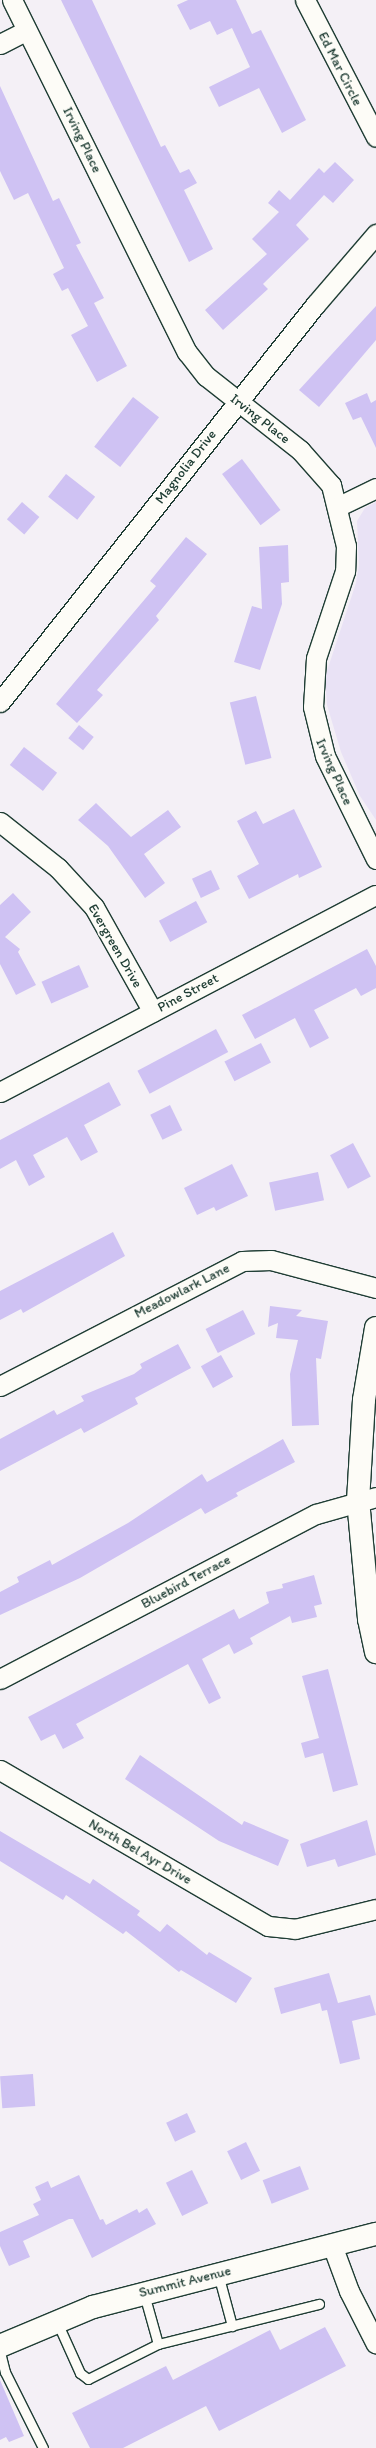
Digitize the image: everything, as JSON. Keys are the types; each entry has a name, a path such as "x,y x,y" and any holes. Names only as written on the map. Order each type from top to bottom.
{"main road":[{"path":"376,1328 364,1400 368,1619 376,1652"},
{"name":"Summit Avenue","path":"0,2346 93,2307 376,2234"}],"street":[{"name":"Irving Place","path":"12,0 187,352 206,376 319,467 339,506 346,546 345,571 316,658 313,707 325,756 376,859"},
{"name":"Ed Mar Circle","path":"305,0 376,137"},
{"path":"0,44 27,30"},
{"name":"Magnolia Drive","path":"0,702 238,402 376,234"},
{"path":"339,506 376,488"},
{"name":"Evergreen Drive","path":"0,822 58,868 94,907 153,1012"},
{"name":"Pine Street","path":"0,1092 376,895"},
{"name":"Meadowlark Lane","path":"0,1386 242,1261 270,1260 376,1288"},
{"name":"Bluebird Terrace","path":"0,1679 316,1514 367,1499"},
{"name":"North Bel Ayr Drive","path":"0,1770 223,1901 282,1929 295,1929 376,1909"},
{"path":"332,2245 349,2291 376,2344"}],"lane":[{"path":"218,2274 232,2326"},
{"path":"144,2293 158,2344"},
{"path":"57,2322 80,2373 88,2379 158,2344 319,2304"},
{"path":"0,2352 5,2372 43,2448"}],"shaded area":[{"path":"376,502 376,820 360,796 341,752 327,705 325,677 356,583 359,565 357,521 365,508"}],"building":[{"path":"61,0 92,0 161,147 165,145 180,173 189,169 197,183 184,190 213,249 189,262"},
{"path":"188,0 236,0 252,34 261,30 306,120 282,133 259,88 219,107 209,87 250,67 232,28 217,35 210,21 190,30 177,5"},
{"path":"0,86 53,201 59,198 81,243 76,245 104,298 94,303 127,366 97,382 71,335 88,326 68,288 62,291 53,274 64,268 28,193 14,200 0,171"},
{"path":"335,162 354,180 333,203 324,195 296,225 309,239 263,284 268,289 223,330 205,310 267,254 252,239 279,212 268,203 279,190 290,200 319,168 324,173"},
{"path":"376,306 376,340 319,407 299,390"},
{"path":"367,393 371,403 376,400 376,448 361,417 353,420 345,403"},
{"path":"133,397 159,417 120,467 94,447"},
{"path":"242,459 281,510 261,525 222,474"},
{"path":"66,474 95,497 77,520 48,497"},
{"path":"22,502 39,517 24,534 7,519"},
{"path":"186,537 207,554 156,616 159,620 97,690 103,695 77,723 56,704 156,586 150,581"},
{"path":"288,545 289,582 281,583 282,604 260,670 234,662 252,606 262,609 259,547"},
{"path":"256,696 271,758 245,765 230,703"},
{"path":"79,725 94,737 83,750 68,738"},
{"path":"24,747 57,773 43,791 10,765"},
{"path":"96,803 131,837 168,810 181,827 144,854 165,883 145,898 108,846 78,820"},
{"path":"294,809 322,867 299,878 298,874 249,899 237,876 259,864 237,821 256,811 263,824"},
{"path":"211,870 220,889 201,898 192,879"},
{"path":"13,893 31,912 5,937 20,949 18,952 36,985 16,995 0,964 0,905"},
{"path":"196,901 207,922 170,942 159,921"},
{"path":"367,949 376,966 376,988 361,996 356,988 314,1010 329,1038 310,1048 295,1018 255,1039 242,1015"},
{"path":"79,965 89,987 51,1004 42,982"},
{"path":"216,1029 228,1052 150,1094 137,1071"},
{"path":"261,1043 271,1063 234,1081 224,1062"},
{"path":"109,1082 121,1105 84,1125 98,1152 81,1161 67,1137 33,1155 45,1177 29,1186 16,1160 0,1169 0,1140"},
{"path":"170,1105 182,1130 163,1140 150,1115"},
{"path":"353,1143 371,1177 348,1189 330,1155"},
{"path":"232,1164 248,1196 216,1211 214,1207 197,1215 184,1188"},
{"path":"318,1172 324,1200 275,1211 269,1182"},
{"path":"113,1232 125,1256 23,1313 21,1309 0,1320 0,1291"},
{"path":"270,1306 302,1310 296,1316 328,1321 321,1359 316,1358 319,1425 292,1426 290,1374 298,1340 276,1338 278,1323 268,1327"},
{"path":"243,1310 255,1334 218,1353 206,1329"},
{"path":"178,1344 191,1368 135,1398 138,1404 84,1433 81,1428 0,1471 0,1439 54,1410 57,1415 84,1401 81,1396 134,1374 142,1368 140,1364"},
{"path":"221,1355 233,1377 213,1388 201,1366"},
{"path":"283,1439 295,1462 236,1493 238,1496 205,1514 201,1508 80,1578 0,1615 0,1592 19,1582 17,1577 50,1560 52,1565 128,1523 202,1474 207,1482"},
{"path":"314,1575 322,1604 314,1606 317,1617 292,1623 290,1616 250,1638 253,1644 234,1654 229,1644 202,1659 221,1698 209,1704 188,1664 76,1724 84,1738 63,1749 55,1734 41,1741 28,1717 234,1609 239,1619 269,1603 266,1592 283,1588 282,1584"},
{"path":"328,1669 358,1785 333,1792 323,1753 305,1758 301,1743 319,1738 302,1676"},
{"path":"140,1755 242,1825 244,1821 289,1840 278,1866 219,1841 125,1779"},
{"path":"367,1820 376,1855 338,1867 335,1859 307,1867 300,1844"},
{"path":"0,1831 90,1884 93,1879 140,1911 137,1915 160,1932 167,1924 207,1955 209,1952 252,1978 236,2003 181,1970 179,1972 126,1931 123,1934 66,1895 63,1900 0,1861"},
{"path":"329,1973 338,2003 370,1995 376,2015 352,2021 360,2059 340,2064 327,2010 322,2011 320,2003 281,2014 274,1988"},
{"path":"33,2074 35,2106 2,2108 0,2076"},
{"path":"187,2113 196,2132 175,2142 166,2123"},
{"path":"246,2142 260,2171 241,2180 227,2151"},
{"path":"300,2166 309,2189 272,2204 263,2180"},
{"path":"192,2170 208,2203 182,2216 166,2183"},
{"path":"79,2175 100,2220 103,2219 106,2225 137,2209 139,2213 147,2208 156,2224 92,2258 73,2219 69,2219 23,2241 30,2257 9,2266 0,2246 0,2232 39,2215 33,2204 41,2200 35,2187 48,2181 51,2188"},
{"path":"325,2327 346,2366 219,2431 206,2406 123,2448 90,2448 72,2413 166,2366 173,2380 270,2330 280,2350"},
{"path":"0,2380 24,2436 9,2442 6,2437 0,2440"}]}
